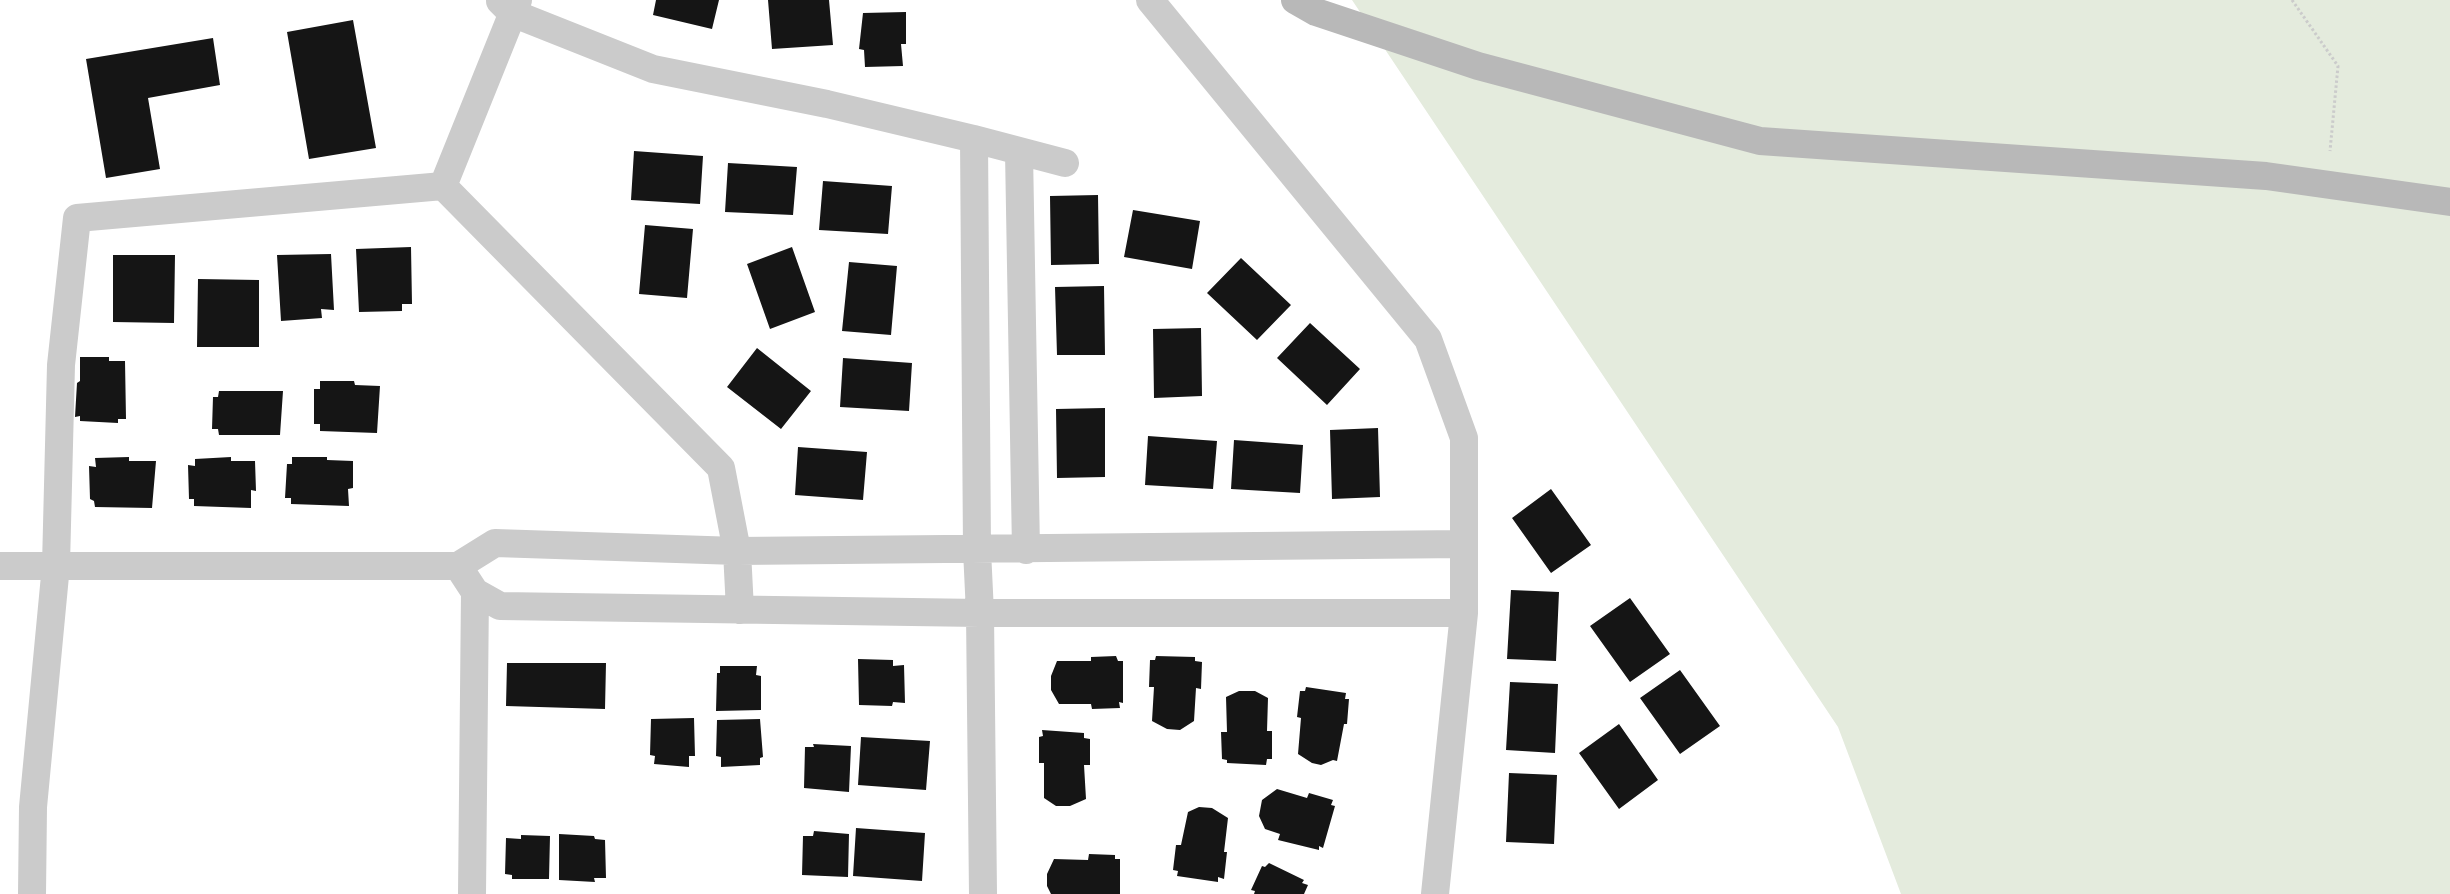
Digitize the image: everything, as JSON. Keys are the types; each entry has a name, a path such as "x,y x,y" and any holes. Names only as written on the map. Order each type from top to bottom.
{"street":[{"path":"1150,0 1428,339 1464,438 1464,613 1435,894"},
{"path":"1295,0 1316,12 1478,66 1760,140 2266,176 2450,202"},
{"path":"443,186 509,4 653,69 827,104 974,139 1065,164"},
{"path":"974,139 982,894"},
{"path":"1019,152 1026,550"},
{"path":"443,186 721,468 737,551 740,610"},
{"path":"32,894 33,807 56,565 61,365 76,218 443,186"},
{"path":"0,566 458,566 495,543 737,551 1026,550 1464,544"},
{"path":"458,566 475,592 500,606 980,612 1464,613"},
{"path":"472,894 475,592"}],"path":[{"path":"2292,0 2338,66 2326,184"}],"shaded area":[{"path":"1352,0 2450,0 2450,894 1901,894 1838,727"}],"building":[{"path":"656,0 719,0 712,29 653,15"},
{"path":"768,0 829,0 833,45 772,49"},
{"path":"906,12 906,44 901,44 903,66 865,67 864,50 859,49 863,13"},
{"path":"353,20 376,148 309,159 287,32"},
{"path":"213,38 220,85 148,98 160,169 106,178 86,59"},
{"path":"634,151 703,156 700,204 631,200"},
{"path":"728,163 797,167 793,215 725,212"},
{"path":"823,181 892,186 888,234 819,230"},
{"path":"1098,195 1099,264 1051,265 1050,196"},
{"path":"1133,210 1200,221 1192,269 1124,257"},
{"path":"645,225 693,229 687,298 639,294"},
{"path":"411,247 412,304 402,304 402,311 359,312 356,249"},
{"path":"792,247 815,312 770,329 747,264"},
{"path":"331,254 334,310 321,309 322,318 281,321 277,255"},
{"path":"113,255 175,255 174,323 113,322"},
{"path":"1241,258 1291,305 1257,340 1207,293"},
{"path":"849,262 897,266 891,335 842,331"},
{"path":"198,279 259,280 259,347 197,347"},
{"path":"1104,286 1105,355 1057,355 1055,287"},
{"path":"1310,323 1360,369 1327,405 1277,358"},
{"path":"1201,328 1202,396 1154,398 1153,329"},
{"path":"757,348 811,391 781,429 727,387"},
{"path":"80,357 109,357 109,361 125,361 126,419 118,419 118,423 80,421 80,416 75,417 77,383 80,381"},
{"path":"843,358 912,363 909,411 840,407"},
{"path":"320,381 354,381 355,385 380,386 377,433 320,431 320,424 314,424 314,389 320,389"},
{"path":"219,391 283,391 280,435 219,435 218,429 212,429 213,397 218,397"},
{"path":"1105,408 1105,477 1057,478 1056,409"},
{"path":"1378,428 1380,497 1332,499 1330,430"},
{"path":"1148,436 1217,441 1213,489 1145,485"},
{"path":"1234,440 1303,445 1300,493 1231,489"},
{"path":"798,447 867,452 863,500 795,495"},
{"path":"129,457 129,461 156,461 152,508 95,507 94,501 90,499 89,466 96,467 95,458"},
{"path":"231,457 231,461 255,461 256,491 251,490 251,508 194,506 194,499 189,499 188,465 195,466 195,459"},
{"path":"292,457 327,457 327,460 353,461 353,488 348,489 349,506 291,504 291,498 285,498 287,464 292,464"},
{"path":"1551,489 1591,545 1551,573 1512,518"},
{"path":"1511,590 1559,592 1556,661 1507,659"},
{"path":"1630,598 1670,654 1630,682 1590,626"},
{"path":"1116,656 1118,661 1123,661 1123,703 1119,702 1120,708 1092,709 1091,704 1059,704 1051,690 1051,676 1057,661 1091,661 1091,657"},
{"path":"1156,656 1195,657 1195,661 1202,662 1201,689 1196,688 1194,721 1180,730 1167,729 1152,721 1154,687 1149,687 1150,660 1155,660"},
{"path":"858,659 893,660 893,666 904,665 905,703 893,702 892,706 859,705"},
{"path":"507,663 606,663 605,709 506,706"},
{"path":"720,666 757,666 756,675 761,676 761,710 716,711 717,673 720,673"},
{"path":"1680,670 1720,726 1680,754 1640,698"},
{"path":"1510,682 1558,684 1555,753 1506,750"},
{"path":"1306,687 1346,693 1345,699 1349,699 1347,724 1344,724 1337,761 1333,760 1321,765 1312,763 1298,754 1301,718 1297,717 1300,691 1305,691"},
{"path":"1239,691 1255,691 1268,698 1267,731 1272,731 1272,759 1267,759 1266,765 1227,763 1227,760 1222,759 1221,732 1227,732 1226,697"},
{"path":"694,718 695,756 689,756 689,767 654,764 655,756 650,755 651,719"},
{"path":"760,719 763,757 760,758 760,765 721,767 721,757 716,756 717,720"},
{"path":"1619,724 1658,780 1619,809 1579,753"},
{"path":"1042,730 1084,733 1084,738 1090,739 1090,765 1084,765 1086,799 1070,806 1056,806 1044,798 1044,763 1039,763 1039,737 1043,736"},
{"path":"861,737 930,741 926,790 858,785"},
{"path":"813,744 851,746 849,792 804,788 805,747 814,747"},
{"path":"1509,773 1557,775 1554,844 1506,842"},
{"path":"1277,789 1307,798 1309,793 1333,800 1331,805 1335,806 1323,848 1319,846 1319,850 1278,840 1280,834 1265,829 1259,816 1262,800"},
{"path":"1199,807 1212,808 1228,818 1224,852 1227,852 1224,879 1218,877 1218,882 1177,876 1178,871 1173,870 1176,845 1181,845 1188,812"},
{"path":"856,828 925,833 922,881 853,876"},
{"path":"814,831 849,834 848,877 802,875 803,836 813,836"},
{"path":"559,834 594,836 595,839 605,840 606,878 594,878 595,882 559,880"},
{"path":"521,835 550,836 549,879 512,879 512,875 505,874 506,838 521,839"},
{"path":"1089,854 1115,855 1115,859 1120,859 1120,894 1051,894 1047,886 1047,874 1054,859 1088,860"},
{"path":"1269,863 1304,880 1302,883 1308,885 1304,894 1254,894 1255,891 1251,890 1262,866 1265,867"}]}
